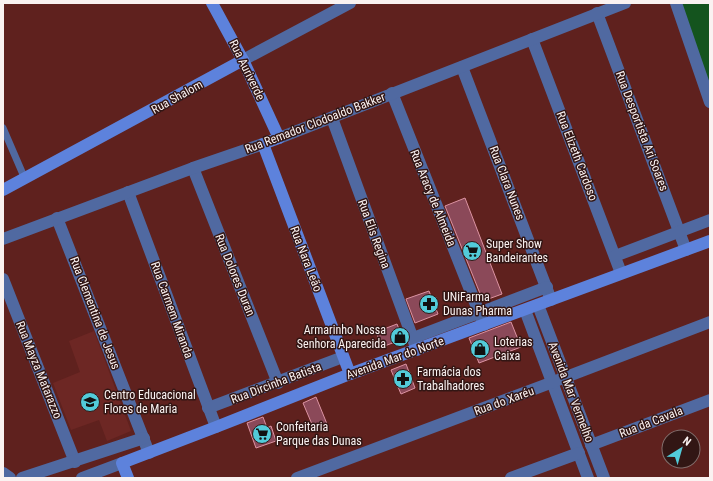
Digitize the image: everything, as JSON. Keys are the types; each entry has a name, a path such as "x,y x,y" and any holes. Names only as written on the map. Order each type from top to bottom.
{"street":[{"name":"Rua Auriverde","path":"212,3 243,60 279,138"},
{"name":"Rua Shalom","path":"3,190 350,3"},
{"name":"Rua Remador Clodoaldo Bakker","path":"3,239 332,118 392,93 625,3"},
{"path":"676,3 710,102"},
{"name":"Rua Desportista Ari Soares","path":"597,13 686,250"},
{"name":"Rua Elizeth Cardoso","path":"532,39 621,273"},
{"name":"Rua Clara Nunes","path":"462,67 551,300"},
{"name":"Rua Aracy de Almeida","path":"392,93 484,325"},
{"name":"Rua Elis Regina","path":"332,118 417,350"},
{"name":"Rua Nara Leão","path":"263,144 350,374"},
{"name":"Rua Dolores Duran","path":"193,168 278,383"},
{"name":"Rua Carmem Miranda","path":"128,192 216,428"},
{"name":"Rua Clementina de Jesus","path":"57,218 149,453"},
{"path":"615,256 710,220"},
{"name":"Avenida Mar do Norte","path":"82,478 216,428 350,374 710,241"},
{"name":"Rua Mayza Matarazzo","path":"3,279 75,462"},
{"path":"413,338 547,287"},
{"name":"Avenida Mar Vermelho","path":"538,305 604,478"},
{"name":"Avenida Mar Vermelho","path":"525,310 588,478"},
{"name":"Rua do Xaréu","path":"297,478 710,322"},
{"name":"Rua Dircinha Batista","path":"208,408 278,383 343,357"},
{"name":"Rua da Cavala","path":"592,445 710,400"},
{"path":"22,478 75,462 144,438"},
{"path":"511,478 579,453"},
{"path":"122,463 128,478"},
{"path":"3,474 10,478"}],"lane":[{"path":"3,128 25,179"}],"shaded area":[{"name":"Centro Educacional Flores de Maria","path":"94,331 131,431 107,441 99,420 71,430 53,383 80,372 69,341"}],"green space":[{"path":"676,3 710,3 710,102"}],"building":[{"name":"Super Show Bandeirantes","path":"465,198 502,294 483,301 445,206"},
{"path":"429,291 438,314 415,323 406,299"},
{"path":"511,322 521,347 479,363 469,338"},
{"path":"397,324 403,339 382,347 376,332"},
{"name":"Farmácia dos Trabalhadores","path":"406,364 415,388 401,394 391,370"},
{"path":"316,397 327,424 314,429 303,403"},
{"name":"Confeitaria Parque das Dunas","path":"263,417 267,428 271,426 276,441 256,448 247,423"}],"place":[{"name":"Super Show Bandeirantes","path":"472,251"},
{"name":"UNiFarma Dunas Pharma","path":"429,304"},
{"name":"Armarinho Nossa Senhora Aparecida","path":"400,337"},
{"name":"Loterias Caixa","path":"480,349"},
{"name":"Farmácia dos Trabalhadores","path":"403,379"},
{"name":"Centro Educacional Flores de Maria","path":"90,402"},
{"name":"Confeitaria Parque das Dunas","path":"262,434"}]}
